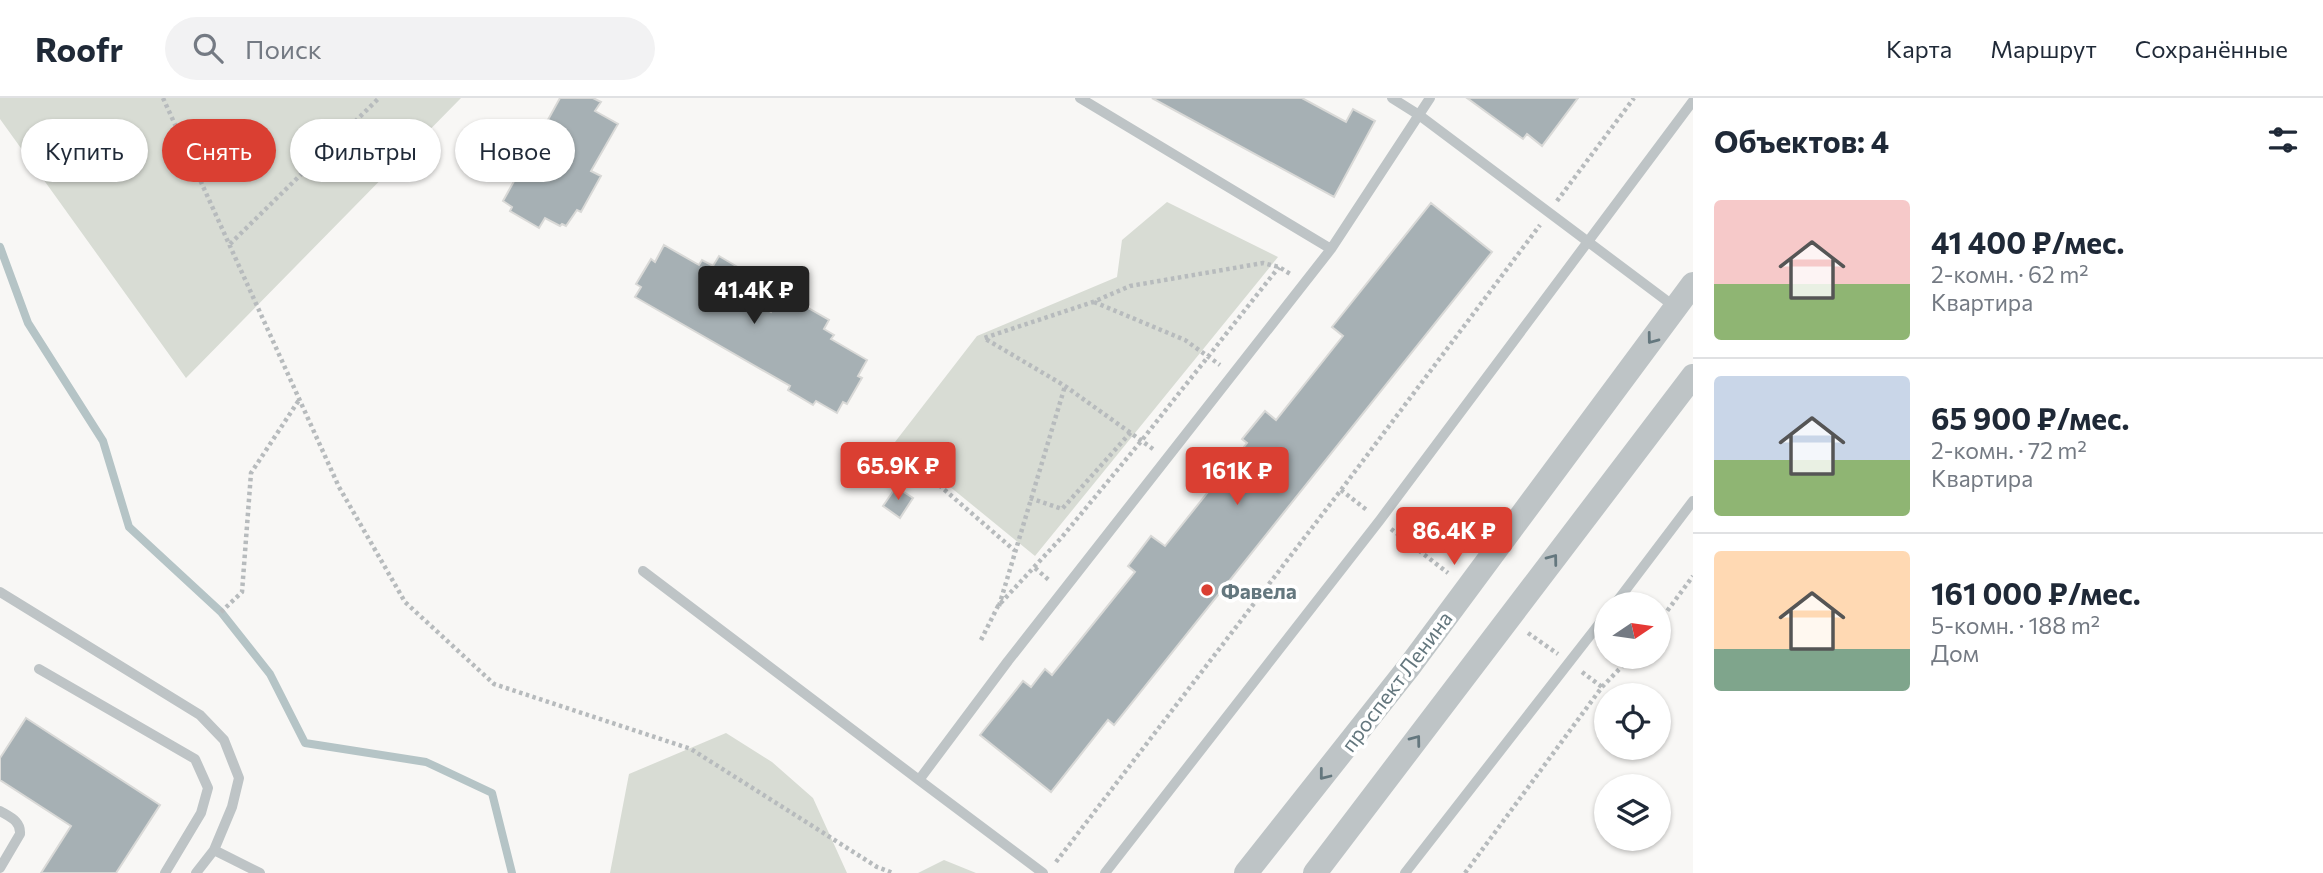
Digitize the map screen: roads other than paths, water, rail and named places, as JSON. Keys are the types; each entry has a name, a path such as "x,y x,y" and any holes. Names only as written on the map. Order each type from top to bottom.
{"street":[{"name":"проспект Ленина","path":"1246,873 1409,667 1693,284"},
{"path":"1315,873 1693,376"}],"lane":[{"path":"1080,98 1331,249"},
{"path":"1392,98 1419,115 1675,307"},
{"path":"919,780 1008,661 1331,249 1430,98"},
{"path":"1105,873 1380,520 1693,102"},
{"path":"1624,592 1693,501"},
{"path":"643,571 1042,873"},
{"path":"0,592 200,715 224,740 239,778 232,807 214,850 196,873"},
{"path":"1405,873 1594,630"},
{"path":"39,669 195,759 208,788 201,813 165,873"},
{"path":"0,811 18,823 20,828 20,834 0,868"},
{"path":"214,850 260,873"}],"waterway":[{"path":"0,247 28,323 103,441 129,527 221,612 270,674 305,743 426,762 492,793 512,873"}],"place":[{"name":"Фавела","path":"1207,590"}]}
